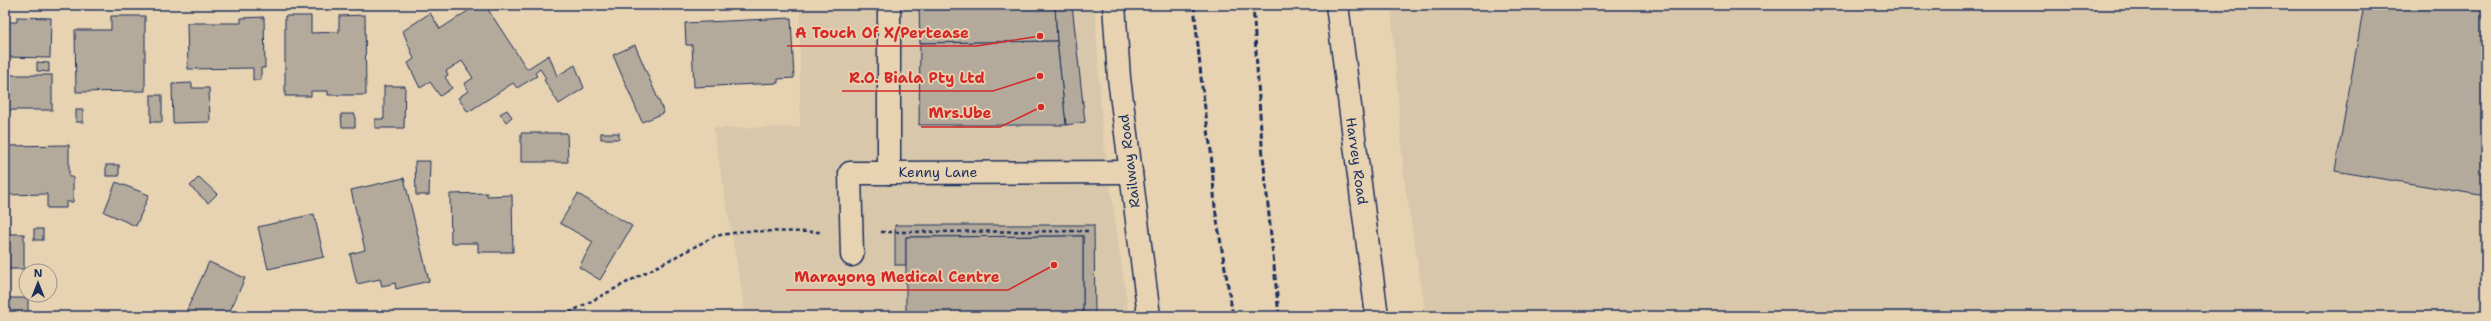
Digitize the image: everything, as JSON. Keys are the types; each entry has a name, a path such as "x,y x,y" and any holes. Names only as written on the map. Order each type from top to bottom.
{"street":[{"name":"Kenny Lane","path":"889,5 889,173 1131,172"},
{"name":"Railway Road","path":"1114,5 1131,172 1149,316"},
{"name":"Harvey Road","path":"1337,5 1377,316"},
{"path":"852,255 850,173 889,173"}],"path":[{"path":"563,316 715,236 745,231 1090,231"}],"shaded area":[{"path":"800,5 1095,5 1102,129 1129,316 746,316 713,128 800,127"},
{"path":"1391,5 2486,5 2486,316 1426,316 1404,179"}],"building":[{"path":"477,5 485,5 527,69 549,55 557,76 575,65 584,88 559,104 544,80 546,78 540,69 535,73 537,76 517,88 513,83 468,112 458,98 468,91 464,84 473,78 462,61 446,71 448,75 445,77 452,88 440,96 430,82 420,88 408,63 414,59 403,31 430,13 440,29"},
{"path":"919,5 1055,5 1057,41 920,43"},
{"path":"1055,5 1072,5 1085,122 1066,125 1057,41"},
{"path":"2364,5 2486,5 2486,196 2335,171"},
{"path":"365,15 366,95 328,95 328,91 311,91 311,96 285,96 285,16 311,16 311,33 339,32 339,16"},
{"path":"111,16 145,16 145,91 76,92 75,30 111,30"},
{"path":"17,17 51,18 50,58 5,57 5,22 17,22"},
{"path":"264,17 265,68 261,68 261,80 253,80 253,68 188,69 187,23 241,23 241,18"},
{"path":"791,18 794,78 778,79 778,83 694,87 692,45 686,45 685,23"},
{"path":"1057,41 1066,125 919,125 920,43"},
{"path":"635,45 664,113 642,122 613,55"},
{"path":"37,62 49,63 49,72 37,71"},
{"path":"5,75 52,75 52,110 5,110"},
{"path":"192,83 192,88 209,88 210,122 173,123 172,84"},
{"path":"384,86 405,86 404,128 375,128 375,119 384,119"},
{"path":"151,95 162,95 162,122 151,122"},
{"path":"76,110 83,110 83,122 76,122"},
{"path":"507,110 512,117 506,122 500,114"},
{"path":"341,114 355,114 355,127 342,127"},
{"path":"521,133 567,133 568,162 521,162"},
{"path":"601,133 619,133 619,139 601,139"},
{"path":"69,145 69,177 73,177 73,202 66,202 66,208 47,208 47,194 5,195 5,146"},
{"path":"415,161 430,161 429,195 416,195"},
{"path":"106,165 119,165 119,176 106,176"},
{"path":"199,177 217,194 208,203 190,186"},
{"path":"404,178 429,281 396,289 395,283 382,286 380,279 357,284 350,254 365,250 351,190"},
{"path":"116,182 149,195 136,226 104,212"},
{"path":"487,193 487,196 512,195 513,252 478,252 478,243 451,243 450,194"},
{"path":"578,194 632,226 600,280 579,267 593,242 560,223"},
{"path":"314,214 324,257 268,269 258,227"},
{"path":"895,225 1094,225 1095,316 1083,316 1083,236 906,237 906,265 895,265"},
{"path":"34,229 43,229 43,240 34,240"},
{"path":"5,234 24,234 24,263 18,263 18,269 5,269"},
{"path":"1083,236 1083,316 906,316 906,237"},
{"path":"209,262 245,278 230,311 240,316 184,316"},
{"path":"9,298 18,298 18,303 28,303 28,315 9,315"}],"railway":[{"path":"1194,5 1202,87 1211,151 1215,208 1233,316"},
{"path":"1253,5 1262,145 1279,316"}],"place":[{"name":"A Touch Of X/Pertease","path":"1040,36"},
{"name":"R.O. Biala Pty Ltd","path":"1040,76"},
{"name":"Mrs.Ube","path":"1041,107"},
{"name":"Marayong Medical Centre","path":"1054,265"}]}
